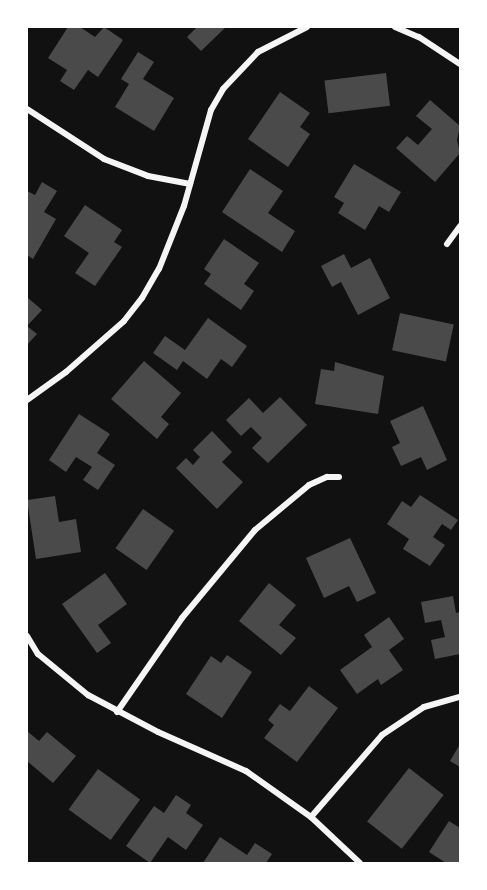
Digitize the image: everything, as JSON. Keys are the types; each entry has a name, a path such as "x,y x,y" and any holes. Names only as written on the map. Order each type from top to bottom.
{"street":[{"path":"27,400 74,365 123,321 142,298 159,269 190,184 212,111 223,89 258,52 307,27"},
{"path":"395,27 419,37 460,64"},
{"path":"27,109 104,159 148,176 190,184"},
{"path":"447,244 460,226"},
{"path":"117,712 182,618 255,530 309,485 327,477 339,477"},
{"path":"27,636 38,654 61,676 117,712 246,771 311,817 360,863"},
{"path":"311,817 382,735 424,707 460,697"}],"building":[{"path":"68,27 80,27 95,37 104,27 123,40 98,77 88,70 74,90 60,81 67,70 48,58"},
{"path":"197,27 226,27 201,51 187,37"},
{"path":"138,52 154,62 143,79 174,98 154,131 115,107 129,84 121,79"},
{"path":"386,73 390,106 328,113 324,81"},
{"path":"280,92 310,113 300,127 310,134 288,167 248,139"},
{"path":"430,100 460,126 457,140 460,153 435,182 396,148 407,136 418,145 432,129 416,116"},
{"path":"354,164 401,192 389,212 379,206 365,230 338,213 344,203 334,197"},
{"path":"250,169 283,191 268,213 295,231 282,252 222,212"},
{"path":"42,182 57,191 44,212 56,219 33,259 27,255 27,191 35,195"},
{"path":"85,205 122,230 114,242 122,247 95,286 75,273 89,253 64,236"},
{"path":"224,239 259,263 244,284 254,291 241,310 204,284 211,274 204,269"},
{"path":"344,254 351,268 370,258 390,298 358,315 341,282 332,287 321,266"},
{"path":"27,297 42,310 27,326"},
{"path":"400,313 454,324 446,362 392,350"},
{"path":"208,318 247,346 232,367 221,359 207,379 183,361 177,370 153,353 165,336 185,350"},
{"path":"27,326 37,334 27,345"},
{"path":"144,361 181,393 161,417 169,424 157,439 111,399"},
{"path":"335,362 384,376 378,414 315,404 321,369 334,371"},
{"path":"280,397 307,425 268,463 252,448 262,438 251,427 241,436 226,420 249,398 263,413"},
{"path":"423,406 447,460 427,470 421,457 401,466 392,447 400,443 390,421"},
{"path":"79,414 110,434 97,453 115,465 98,490 83,480 92,467 76,457 66,472 49,460"},
{"path":"212,431 232,452 222,462 243,482 217,509 176,468 186,458 193,465 200,457 193,450"},
{"path":"420,495 458,520 451,530 442,524 433,537 445,545 430,566 403,549 409,539 387,524 402,501 411,507"},
{"path":"55,496 59,522 76,519 81,552 36,559 27,500"},
{"path":"143,509 174,531 147,570 115,548"},
{"path":"350,538 376,593 357,602 349,586 324,598 306,558"},
{"path":"105,573 127,604 98,625 111,643 97,653 62,604"},
{"path":"269,583 296,605 279,625 296,638 281,655 239,621"},
{"path":"453,596 456,613 460,612 460,654 435,659 431,640 445,637 441,620 425,623 421,602"},
{"path":"389,617 404,639 389,650 403,670 381,685 378,679 357,694 340,670 372,647 364,635"},
{"path":"227,655 252,672 222,718 186,694 211,656 221,663"},
{"path":"309,686 338,708 297,762 264,738 274,725 268,720 280,704 290,711"},
{"path":"27,731 39,741 47,732 76,756 53,783 27,761"},
{"path":"460,744 460,767 450,761"},
{"path":"409,768 444,795 402,849 367,822"},
{"path":"98,769 140,800 111,840 69,809"},
{"path":"176,795 191,805 186,813 203,825 186,850 168,837 150,863 126,846 154,806 164,813"},
{"path":"449,821 460,828 460,863 446,863 429,852"},
{"path":"220,837 247,855 255,843 272,854 266,863 203,863"}]}
